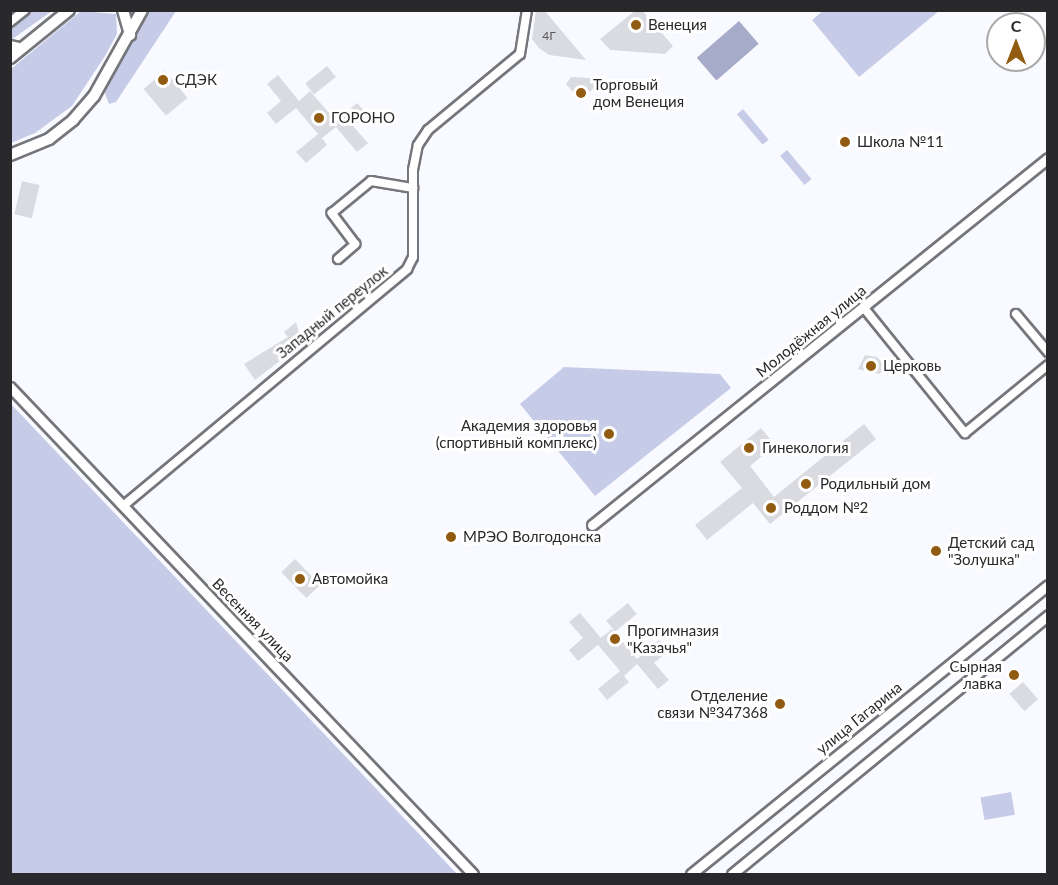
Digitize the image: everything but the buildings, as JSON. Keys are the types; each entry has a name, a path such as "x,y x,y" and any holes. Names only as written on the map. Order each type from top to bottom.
{"main road":[{"path":"10,58 69,10"},
{"path":"123,10 130,35"},
{"path":"10,155 49,139 73,120 94,96 142,10"}],"street":[{"path":"10,22 25,10"},
{"name":"Западный переулок","path":"123,506 407,269 413,258 413,188 418,145 428,130 520,54 527,10"},
{"path":"10,45 23,48"},
{"name":"Молодёжная улица","path":"592,525 864,308 1047,158"},
{"path":"338,259 355,244 332,213 370,182 413,188"},
{"path":"864,308 965,433 1047,365"},
{"path":"1016,314 1047,352"},
{"name":"Весенняя улица","path":"10,387 473,874"},
{"name":"улица Гагарина","path":"690,874 1047,585"},
{"path":"732,874 1047,615"}],"shaded area":[{"path":"824,10 939,11 859,77 812,20"},
{"path":"29,11 52,11 11,40 11,25"},
{"path":"81,11 116,14 117,34 72,106 35,133 11,143 11,69"},
{"path":"148,11 176,11 116,102 109,104 104,91"},
{"path":"739,21 759,44 716,80 697,58"},
{"path":"743,109 769,140 763,145 737,114"},
{"path":"787,150 811,179 805,185 780,156"},
{"name":"Академия здоровья (спортивный комплекс)","path":"564,367 720,374 731,388 595,496 520,404"},
{"path":"10,403 328,738 457,874 11,874"},
{"path":"1011,792 1015,815 984,820 980,797"}],"place":[{"name":"Венеция","path":"636,25"},
{"name":"СДЭК","path":"163,80"},
{"name":"Торговый дом Венеция","path":"581,93"},
{"name":"ГОРОНО","path":"319,118"},
{"name":"Школа №11","path":"845,142"},
{"name":"Церковь","path":"871,366"},
{"name":"Академия здоровья (спортивный комплекс)","path":"609,434"},
{"name":"Гинекология","path":"749,448"},
{"name":"Родильный дом","path":"806,484"},
{"name":"Роддом №2","path":"771,508"},
{"name":"МРЭО Волгодонска","path":"451,537"},
{"name":"Детский сад \"Золушка\"","path":"936,551"},
{"name":"Автомойка","path":"300,579"},
{"name":"Прогимназия \"Казачья\"","path":"615,639"},
{"name":"Сырная лавка","path":"1014,675"},
{"name":"Отделение связи №347368","path":"780,704"}]}
